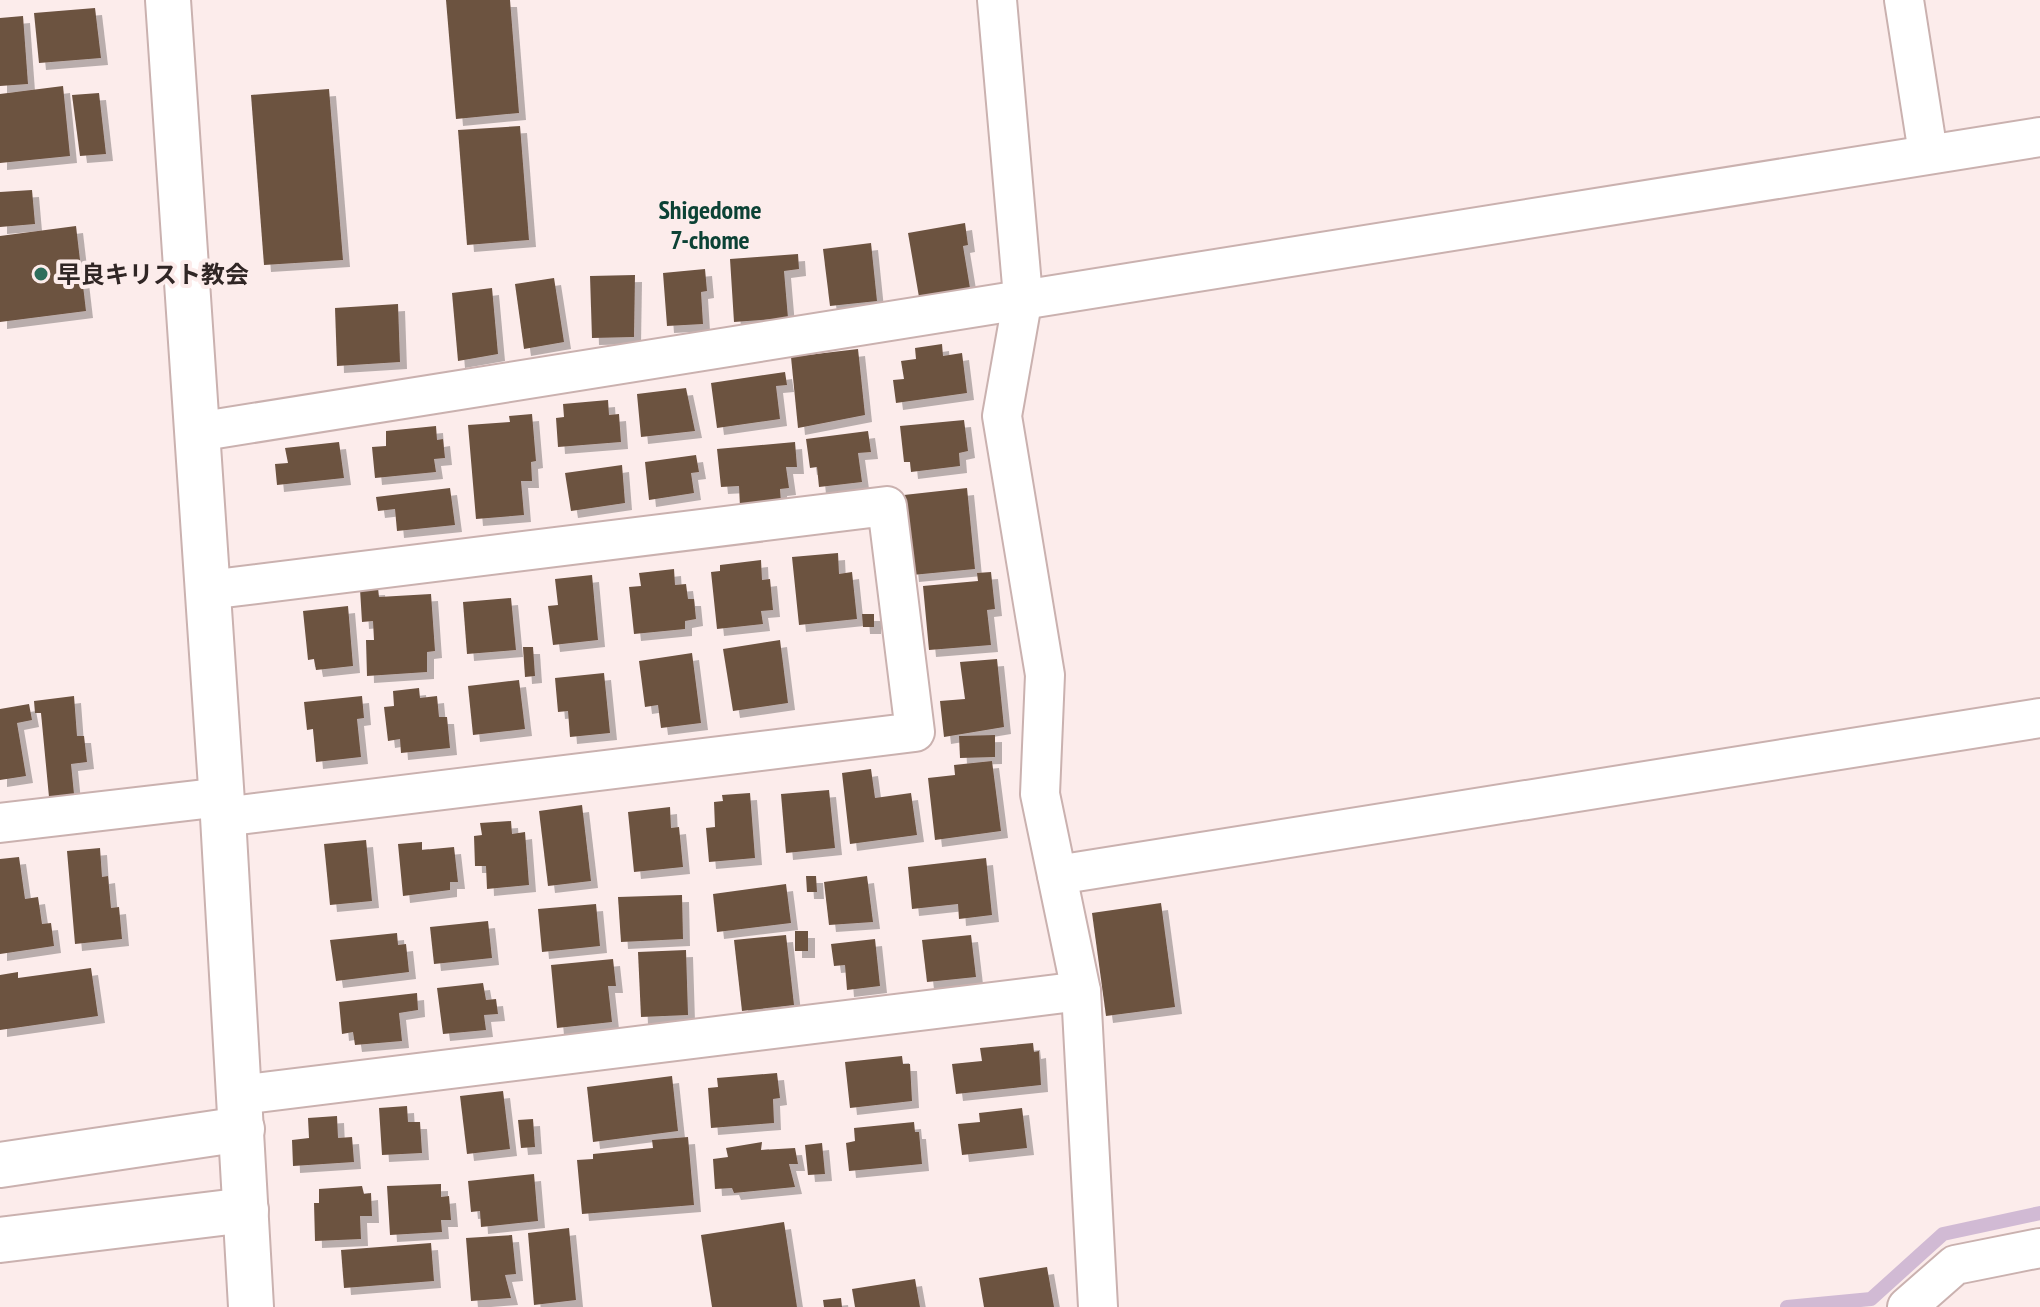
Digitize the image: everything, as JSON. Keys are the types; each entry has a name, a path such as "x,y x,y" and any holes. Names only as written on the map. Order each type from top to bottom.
{"street":[{"path":"168,0 222,807 251,1307"},
{"path":"997,0 1023,297 1002,416 1045,675 1040,794 1081,991 1098,1307"},
{"path":"1904,0 1928,153"},
{"path":"197,432 1023,297 2040,137"},
{"path":"0,823 222,807 915,732 887,506 208,590"},
{"path":"1057,875 2040,718"},
{"path":"0,1165 241,1112 1081,991"},
{"path":"0,1240 246,1210"},
{"path":"1907,1307 1955,1265 2040,1248"}],"building":[{"path":"446,0 510,0 519,113 456,119"},
{"path":"95,8 101,58 39,63 34,13"},
{"path":"23,16 28,84 0,86 0,18"},
{"path":"63,86 70,156 0,163 0,94"},
{"path":"329,89 343,260 264,265 251,95"},
{"path":"99,93 106,154 80,156 72,95"},
{"path":"520,126 529,240 467,245 458,130"},
{"path":"32,190 35,224 0,227 0,192"},
{"path":"965,223 968,245 963,246 970,288 919,297 908,233"},
{"name":"早良キリスト教会","path":"76,226 86,311 0,322 0,236"},
{"path":"871,243 877,301 830,306 823,249"},
{"path":"798,254 799,269 784,271 788,318 734,322 730,259"},
{"path":"705,269 707,291 701,292 703,324 667,326 663,273"},
{"path":"635,275 634,337 592,338 590,276"},
{"path":"554,278 564,342 524,349 515,284"},
{"path":"492,288 498,354 458,361 452,293"},
{"path":"398,304 400,362 337,366 335,308"},
{"path":"942,344 943,356 962,353 967,393 896,403 893,380 904,379 901,361 916,359 915,348"},
{"path":"858,349 865,415 798,428 791,357"},
{"path":"785,372 787,385 776,386 780,419 717,428 711,383"},
{"path":"686,388 695,431 641,437 637,394"},
{"path":"608,400 609,415 619,414 621,442 558,447 556,418 564,417 563,404"},
{"path":"532,414 536,461 531,462 532,481 521,481 524,515 476,519 468,425 510,422 509,416"},
{"path":"964,420 968,451 959,453 960,466 911,472 910,462 904,462 900,426"},
{"path":"436,426 437,440 443,439 445,458 434,459 436,472 375,478 372,447 386,446 386,431"},
{"path":"868,431 871,452 858,453 862,482 819,487 817,467 810,468 806,439"},
{"path":"339,442 344,478 277,485 275,464 288,463 285,448"},
{"path":"795,442 797,467 786,467 789,488 780,489 781,503 740,507 739,486 721,487 717,449"},
{"path":"696,455 699,472 691,473 694,493 649,500 645,462"},
{"path":"622,465 625,503 571,511 565,473"},
{"path":"450,488 455,525 397,531 395,509 378,511 376,497"},
{"path":"967,488 975,569 912,575 904,495"},
{"path":"838,553 839,574 852,572 857,619 799,625 792,557"},
{"path":"761,560 762,580 770,579 773,610 761,611 763,624 717,629 711,572 720,571 720,565"},
{"path":"674,569 675,585 686,584 688,599 694,599 696,619 685,621 685,629 634,634 629,587 641,586 639,573"},
{"path":"991,572 995,609 987,610 991,645 929,650 923,586 978,581 977,573"},
{"path":"592,575 598,640 553,645 548,606 558,605 555,579"},
{"path":"378,588 379,597 431,594 435,651 427,652 427,672 367,676 366,640 374,640 373,621 362,622 360,589"},
{"path":"511,598 516,650 467,654 463,602"},
{"path":"348,606 353,666 316,670 314,659 308,660 303,611"},
{"path":"862,614 874,614 874,627 863,627"},
{"path":"780,640 788,703 733,711 723,649"},
{"path":"523,647 533,647 535,676 525,677"},
{"path":"692,653 701,723 661,728 658,705 645,707 639,661"},
{"path":"997,659 1004,727 944,737 940,701 965,699 960,662"},
{"path":"604,673 610,733 570,737 568,711 558,712 555,678"},
{"path":"519,680 525,729 473,735 468,686"},
{"path":"419,688 420,698 437,696 439,717 447,717 450,748 401,753 400,739 388,741 384,707 394,706 393,691"},
{"path":"74,696 77,736 84,736 87,762 71,764 74,794 49,797 41,713 35,713 34,701"},
{"path":"362,696 364,718 357,719 361,757 316,762 313,729 307,730 304,702"},
{"path":"29,704 32,720 17,723 26,776 0,780 0,709"},
{"path":"995,735 995,757 960,758 959,736"},
{"path":"992,761 1001,831 935,840 928,778 955,775 954,765"},
{"path":"871,769 875,798 911,793 917,835 850,844 842,773"},
{"path":"829,790 835,848 786,853 781,794"},
{"path":"750,793 755,858 709,862 706,828 715,827 714,802 723,801 722,795"},
{"path":"582,805 591,881 548,886 539,811"},
{"path":"670,807 671,828 679,827 683,867 634,872 628,812"},
{"path":"511,821 512,834 525,832 529,885 487,889 486,866 475,866 474,836 482,835 480,823"},
{"path":"366,840 372,901 330,905 324,844"},
{"path":"422,842 422,850 454,847 458,882 450,882 450,890 403,896 398,844"},
{"path":"100,848 102,877 108,876 111,908 119,907 122,939 75,944 67,851"},
{"path":"19,857 25,899 38,897 42,924 51,923 54,946 0,954 0,859"},
{"path":"986,858 992,915 959,919 958,904 912,909 908,867"},
{"path":"806,876 816,876 817,892 807,892"},
{"path":"867,876 873,922 829,925 824,882"},
{"path":"786,884 791,923 717,932 713,894"},
{"path":"682,895 683,939 621,942 618,897"},
{"path":"1161,903 1175,1007 1106,1016 1092,913"},
{"path":"596,904 600,946 542,952 538,909"},
{"path":"488,921 492,958 434,964 430,927"},
{"path":"795,931 808,931 808,951 795,951"},
{"path":"397,933 398,945 406,944 409,972 336,981 330,940"},
{"path":"786,935 794,1005 742,1011 734,940"},
{"path":"971,935 976,977 927,982 922,940"},
{"path":"875,939 880,986 847,990 845,965 834,966 831,944"},
{"path":"686,950 688,1015 641,1017 638,952"},
{"path":"613,959 616,986 608,986 612,1022 557,1028 551,965"},
{"path":"91,968 98,1016 0,1030 0,975 18,972 18,978"},
{"path":"483,983 486,1000 496,999 498,1014 484,1015 486,1030 443,1034 437,988"},
{"path":"417,993 418,1010 399,1013 402,1041 355,1045 353,1032 342,1034 339,1002"},
{"path":"1033,1043 1034,1052 1039,1051 1041,1085 956,1094 952,1064 982,1061 980,1048"},
{"path":"902,1056 903,1064 910,1064 912,1101 850,1108 845,1062"},
{"path":"777,1073 780,1098 773,1099 774,1123 711,1128 708,1088 718,1087 717,1078"},
{"path":"672,1076 678,1131 593,1142 587,1087"},
{"path":"503,1091 510,1149 467,1154 460,1096"},
{"path":"407,1106 408,1122 420,1122 422,1153 382,1155 379,1108"},
{"path":"1022,1108 1027,1148 962,1155 958,1124 980,1122 979,1113"},
{"path":"337,1116 338,1138 352,1137 354,1162 293,1166 292,1140 309,1138 308,1118"},
{"path":"533,1119 535,1147 521,1148 518,1120"},
{"path":"914,1122 915,1132 919,1132 922,1164 849,1171 846,1143 855,1141 854,1128"},
{"path":"688,1137 694,1205 582,1214 577,1160 593,1159 593,1154 653,1148 652,1140"},
{"path":"762,1142 761,1150 795,1148 798,1164 789,1164 795,1187 734,1193 732,1188 715,1189 713,1159 728,1157 726,1148"},
{"path":"822,1143 825,1174 808,1175 805,1145"},
{"path":"534,1174 538,1221 481,1227 480,1211 471,1212 468,1181"},
{"path":"441,1184 441,1197 449,1196 451,1220 441,1220 442,1232 390,1235 387,1186"},
{"path":"362,1186 364,1194 371,1193 372,1216 360,1216 361,1239 315,1241 314,1203 319,1203 319,1189"},
{"path":"784,1222 797,1307 712,1307 701,1235"},
{"path":"569,1228 576,1300 534,1305 528,1233"},
{"path":"512,1235 516,1274 505,1275 511,1298 471,1301 466,1238"},
{"path":"431,1243 434,1281 344,1288 341,1250"},
{"path":"1047,1267 1054,1307 984,1307 979,1278"},
{"path":"915,1279 920,1307 855,1307 852,1289"},
{"path":"841,1298 842,1307 824,1307 823,1300"}],"waterway":[{"path":"1787,1307 1871,1299 1943,1234 2040,1213"}],"place":[{"name":"早良キリスト教会","path":"41,274"}],"district":[{"name":"Shigedome 7-chome","path":"710,224"}]}
